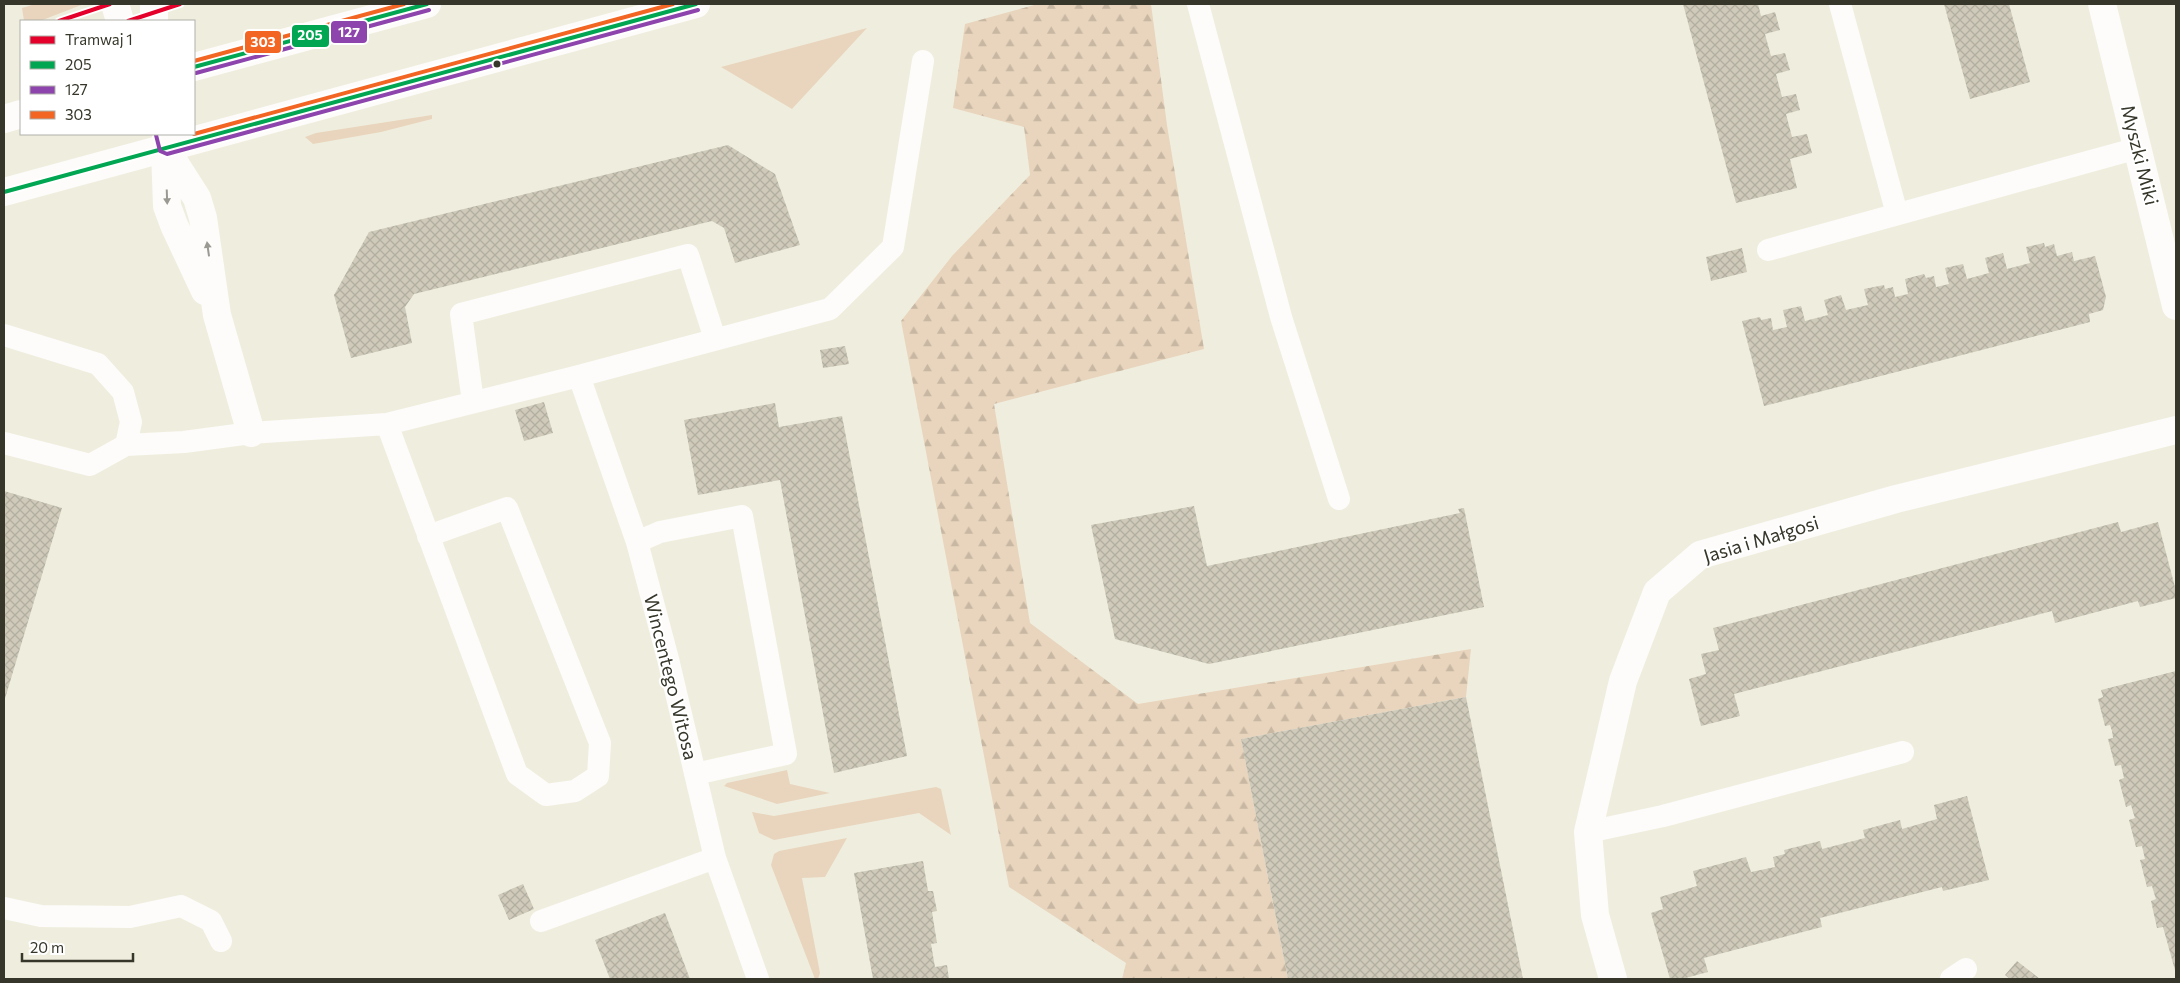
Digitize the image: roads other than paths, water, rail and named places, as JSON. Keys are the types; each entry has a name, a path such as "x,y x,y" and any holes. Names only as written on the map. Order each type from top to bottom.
{"street":[{"path":"115,4 120,20"},
{"path":"154,4 154,20"},
{"path":"195,67 427,4"},
{"path":"195,133 696,4"},
{"name":"Myszki Miki","path":"2102,4 2176,306"},
{"path":"4,119 20,114"},
{"path":"4,192 186,135"},
{"path":"163,141 197,198 204,218 217,314 251,433"},
{"name":"Jasia i Małgosi","path":"1612,979 1595,915 1588,832 1623,680 1657,592 1700,555 1896,499 2176,430"}],"lane":[{"path":"1198,4 1281,317 1339,498"},
{"path":"1840,4 1897,214"},
{"path":"4,443 90,465 126,445 184,442 251,433 387,424 579,376 830,309 893,247 923,61"},
{"path":"1768,250 2138,148"},
{"path":"473,402 461,314 688,255 715,340"},
{"path":"4,335 98,364 123,392 131,422 126,445"},
{"name":"Wincentego Witosa","path":"579,376 637,542 714,858 758,979"},
{"path":"387,424 408,477 428,536 517,774 546,795 575,791 598,776 600,743 507,508 428,536"},
{"path":"637,542 660,532 742,516 786,754 694,774"},
{"path":"1588,832 1663,816 1903,752"},
{"path":"540,921 714,858"},
{"path":"4,908 41,916 130,917 181,906 211,921 221,942"}],"tram line":[{"name":"1","path":"62,20 110,4"},
{"name":"1","path":"131,20 180,4"}]}
